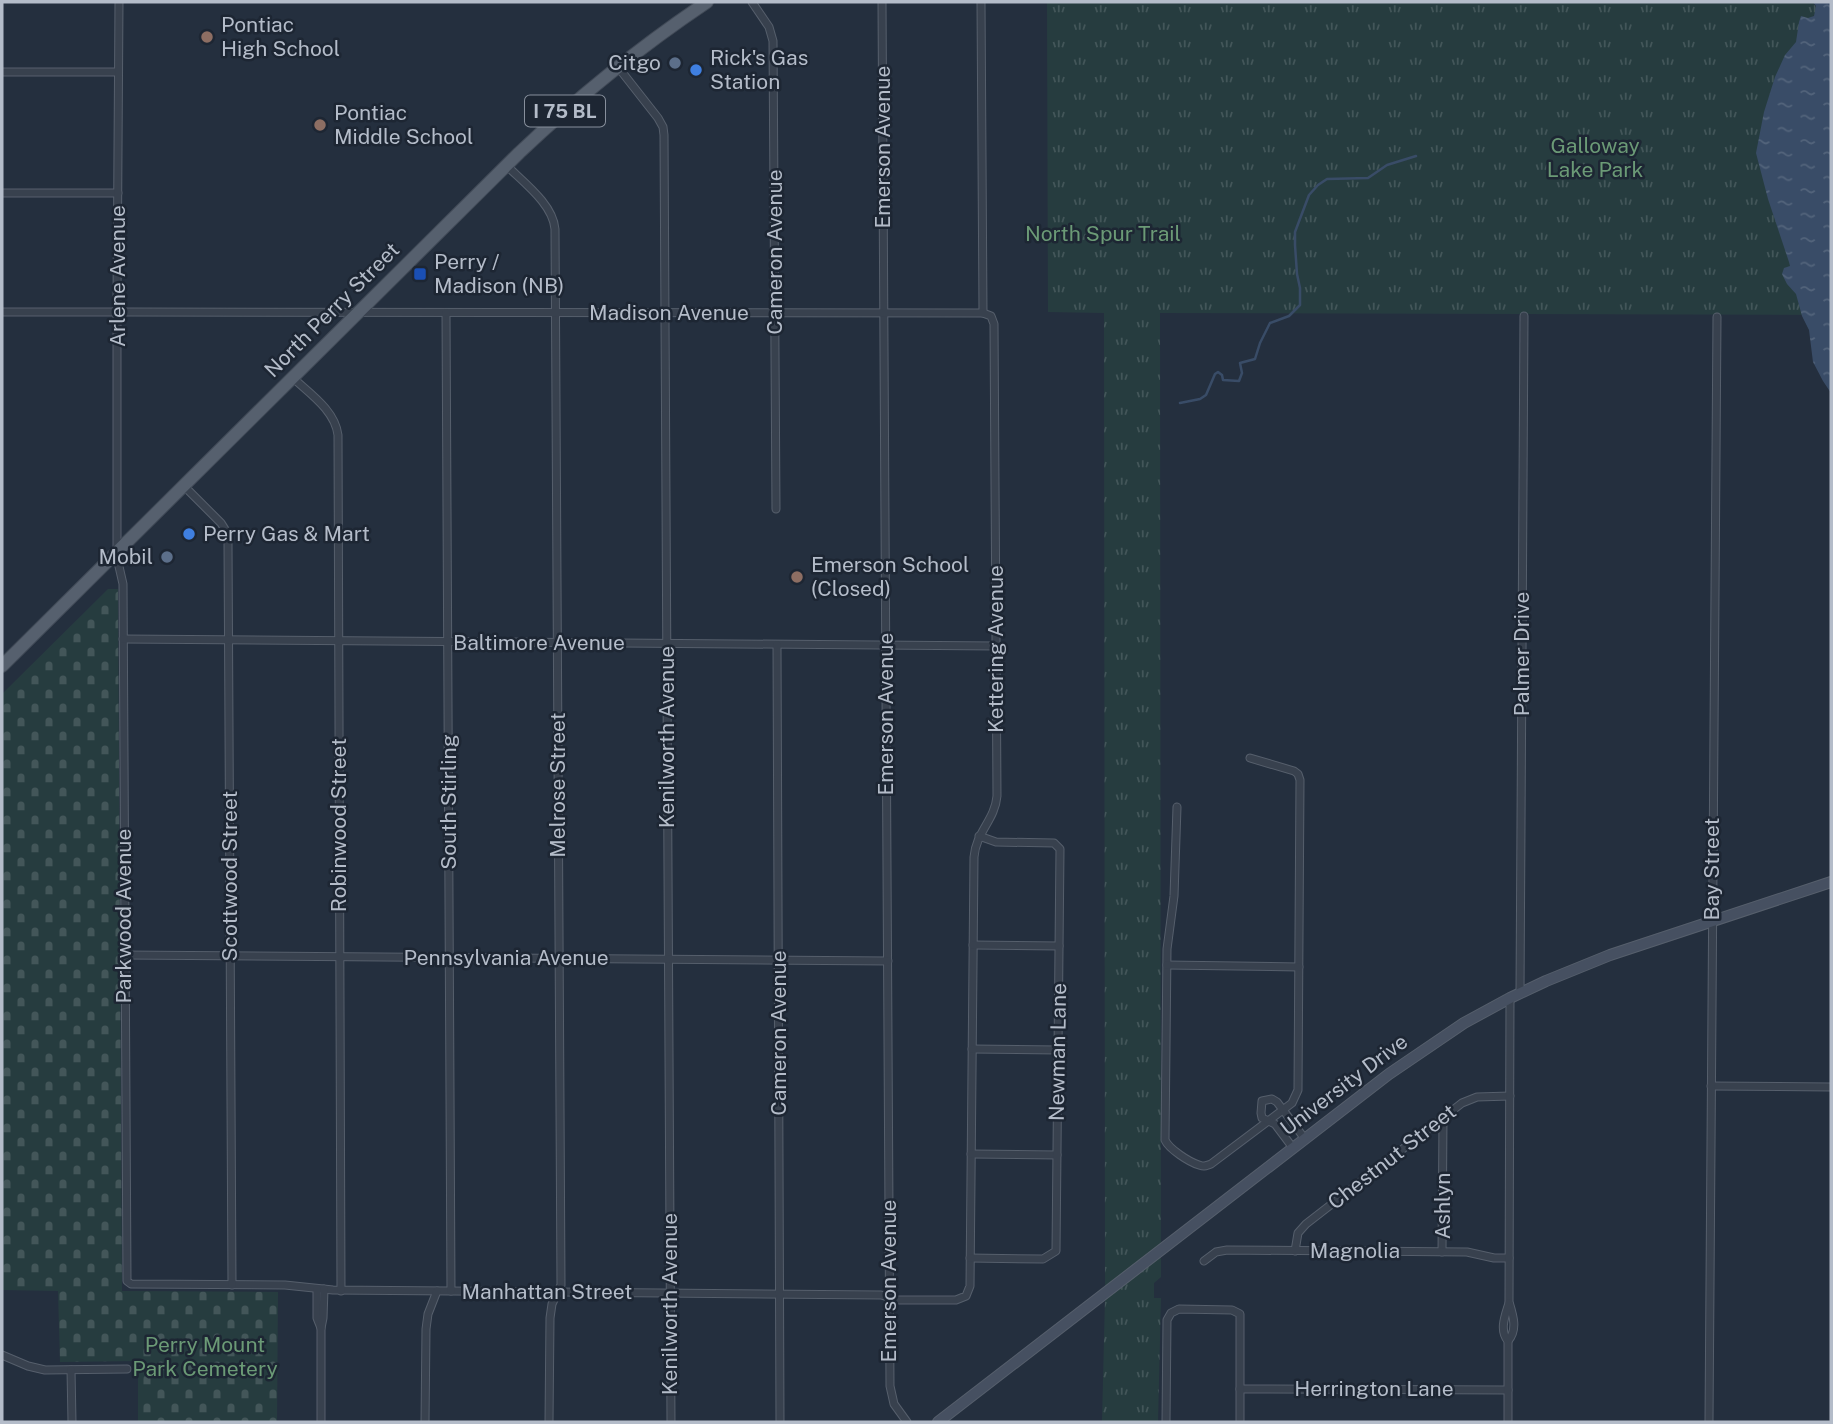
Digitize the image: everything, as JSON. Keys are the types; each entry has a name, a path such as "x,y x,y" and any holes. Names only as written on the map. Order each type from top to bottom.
{"main road":[{"name":"North Perry Street","path":"2,666 506,165 618,67 706,2"},
{"name":"University Drive","path":"939,1422 1421,1051 1471,1019 1515,995 1590,963 1831,881"}],"street":[{"name":"Arlene Avenue","path":"117,551 119,2"},
{"name":"Cameron Avenue","path":"752,2 770,29 773,41 776,509"},
{"name":"Emerson Avenue","path":"882,2 890,1390 894,1404 907,1422"},
{"name":"Kettering Avenue","path":"966,1296 970,1289 974,857 979,835 993,814 997,796 994,324 991,316 983,313 981,2"},
{"name":"Kenilworth Avenue","path":"618,67 658,118 664,130 671,1422"},
{"path":"2,72 118,72"},
{"name":"Melrose Street","path":"506,165 548,207 554,218 561,1285 552,1304 550,1325 549,1422"},
{"path":"2,193 118,193"},
{"name":"Madison Avenue","path":"2,312 983,313"},
{"name":"South Stirling","path":"446,313 451,1291"},
{"name":"Palmer Drive","path":"1508,1422 1508,1341 1504,1335 1503,1323 1509,1303 1510,1096 1515,995 1524,316"},
{"name":"Bay Street","path":"1709,1422 1717,317"},
{"name":"Robinwood Street","path":"292,377 328,412 337,430 341,1290"},
{"name":"Scottwood Street","path":"183,485 219,520 227,534 232,1285"},
{"name":"Parkwood Avenue","path":"117,551 123,584 127,1282"},
{"name":"Baltimore Avenue","path":"123,639 996,646"},
{"name":"Cameron Avenue","path":"777,645 780,1422"},
{"path":"1177,807 1174,896 1168,933 1165,1137 1167,1145 1199,1165 1206,1166 1283,1110 1293,1101 1298,1090 1300,777 1294,771 1250,758"},
{"name":"Newman Lane","path":"970,1258 1043,1259 1056,1251 1060,851 1052,842 996,842 979,835"},
{"path":"973,945 1059,946"},
{"name":"Pennsylvania Avenue","path":"124,955 888,961"},
{"path":"1167,965 1299,967"},
{"path":"972,1049 1058,1050"},
{"path":"1711,1086 1831,1087"},
{"name":"Chestnut Street","path":"1295,1251 1297,1237 1303,1227 1465,1101 1474,1097 1510,1096"},
{"path":"1293,1148 1275,1124 1262,1118 1262,1101 1274,1100 1305,1139"},
{"name":"Ashlyn","path":"1442,1252 1443,1118"},
{"path":"971,1154 1057,1155"},
{"name":"Magnolia","path":"1204,1261 1223,1250 1470,1252 1494,1258 1509,1258"},
{"name":"Manhattan Street","path":"127,1282 285,1285 341,1290 880,1295 898,1300 956,1300 966,1296"},
{"path":"320,1289 317,1318 321,1328 321,1422"},
{"path":"425,1422 425,1329 437,1291"},
{"path":"1166,1422 1167,1320 1171,1313 1232,1310 1238,1313 1241,1320 1240,1422"},
{"path":"2,1355 39,1369 127,1369"},
{"path":"71,1370 72,1422"},
{"name":"Herrington Lane","path":"1241,1388 1508,1390"}],"green space":[{"name":"Galloway Lake Park","path":"1047,2 1813,2 1816,10 1812,17 1831,315 1160,313 1161,1277 1154,1283 1154,1298 1161,1298 1158,1422 1102,1422 1105,1298 1104,313 1048,312"},
{"name":"Perry Mount Park Cemetery","path":"108,589 118,589 122,1291 278,1292 277,1422 138,1422 138,1361 60,1362 58,1291 2,1290 2,694"}],"water":[{"path":"1813,2 1831,2 1831,393 1813,362 1809,330 1796,294 1782,274 1784,268 1790,266 1756,153 1764,112 1775,77 1785,55 1796,42 1801,16 1814,16 1816,6"}],"waterway":[{"path":"1180,403 1206,395 1218,372 1223,380 1239,381 1242,373 1240,363 1255,359 1270,323 1289,316 1300,305 1295,232 1309,195 1318,185 1327,179 1368,178 1387,165 1416,156"}],"place":[{"name":"Pontiac High School","path":"207,37"},
{"name":"Citgo","path":"675,63"},
{"name":"Rick's Gas Station","path":"696,70"},
{"name":"Pontiac Middle School","path":"320,125"},
{"name":"Perry / Madison (NB)","path":"420,274"},
{"name":"Perry Gas & Mart","path":"189,534"},
{"name":"Mobil","path":"167,557"},
{"name":"Emerson School (Closed)","path":"797,577"}],"park label":[{"name":"North Spur Trail","path":"1103,234"}]}
